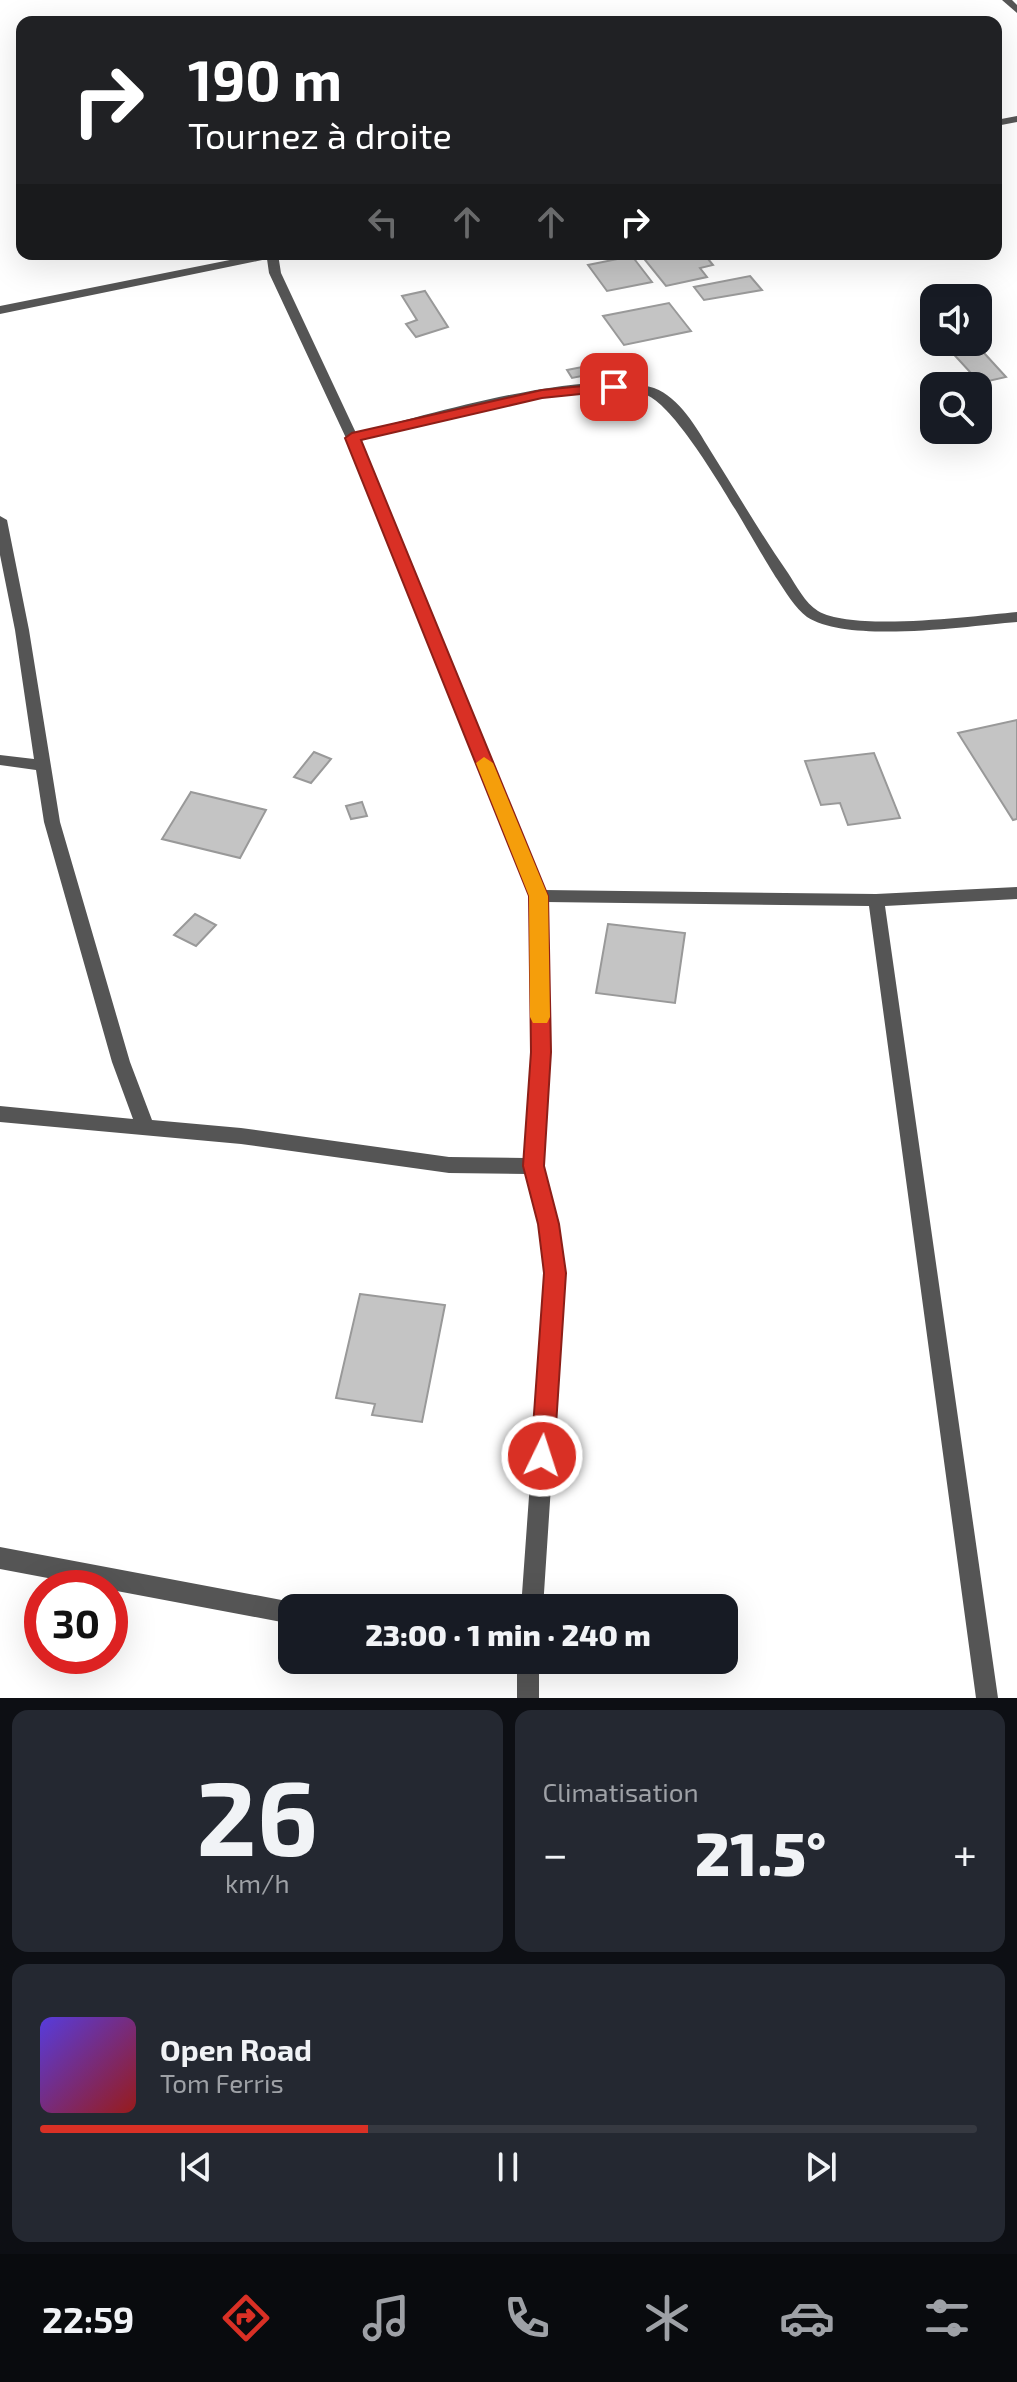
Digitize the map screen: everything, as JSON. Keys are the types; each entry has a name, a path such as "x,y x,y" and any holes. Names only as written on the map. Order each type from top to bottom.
{"street":[{"path":"1007,0 1017,10"},
{"path":"0,310 247,260"},
{"path":"273,260 275,273 352,438 538,896 541,1052 534,1166 549,1224 555,1273 533,1594"},
{"path":"352,438 542,394 614,387 648,391 667,402 693,433 810,613 843,623 901,624 1017,617"},
{"path":"0,520 22,630 52,822 121,1062 146,1129"},
{"path":"0,760 43,765"},
{"path":"538,896 876,900 1017,893"},
{"path":"876,900 987,1698"},
{"path":"0,1114 241,1136 449,1165 534,1166"},
{"path":"0,1558 278,1610"},
{"path":"528,1674 528,1698"}],"building":[{"path":"635,260 652,282 607,291 588,265"},
{"path":"645,260 709,260 713,265 700,268 707,277 666,286"},
{"path":"750,276 762,290 704,300 694,287"},
{"path":"425,291 448,327 416,337 406,324 417,320 402,296"},
{"path":"669,303 691,331 624,345 603,316"},
{"path":"955,356 987,356 1006,377 992,380 992,372 970,372"},
{"path":"587,366 592,374 572,378 567,370"},
{"path":"1017,720 1017,819 1013,820 958,733"},
{"path":"314,752 331,759 311,783 294,777"},
{"path":"874,753 900,818 848,825 840,803 821,805 805,761"},
{"path":"191,792 266,810 240,858 162,839"},
{"path":"362,802 367,816 351,819 346,806"},
{"path":"195,914 216,925 196,946 174,935"},
{"path":"608,924 685,933 675,1003 596,993"},
{"path":"360,1294 445,1305 422,1422 372,1415 375,1404 336,1398"}],"slow traffic":[{"path":"484,763 538,896 540,1017"}],"route":[{"path":"542,1456 555,1273 549,1224 534,1166 541,1052 538,896 352,438 542,394 614,387"}]}
